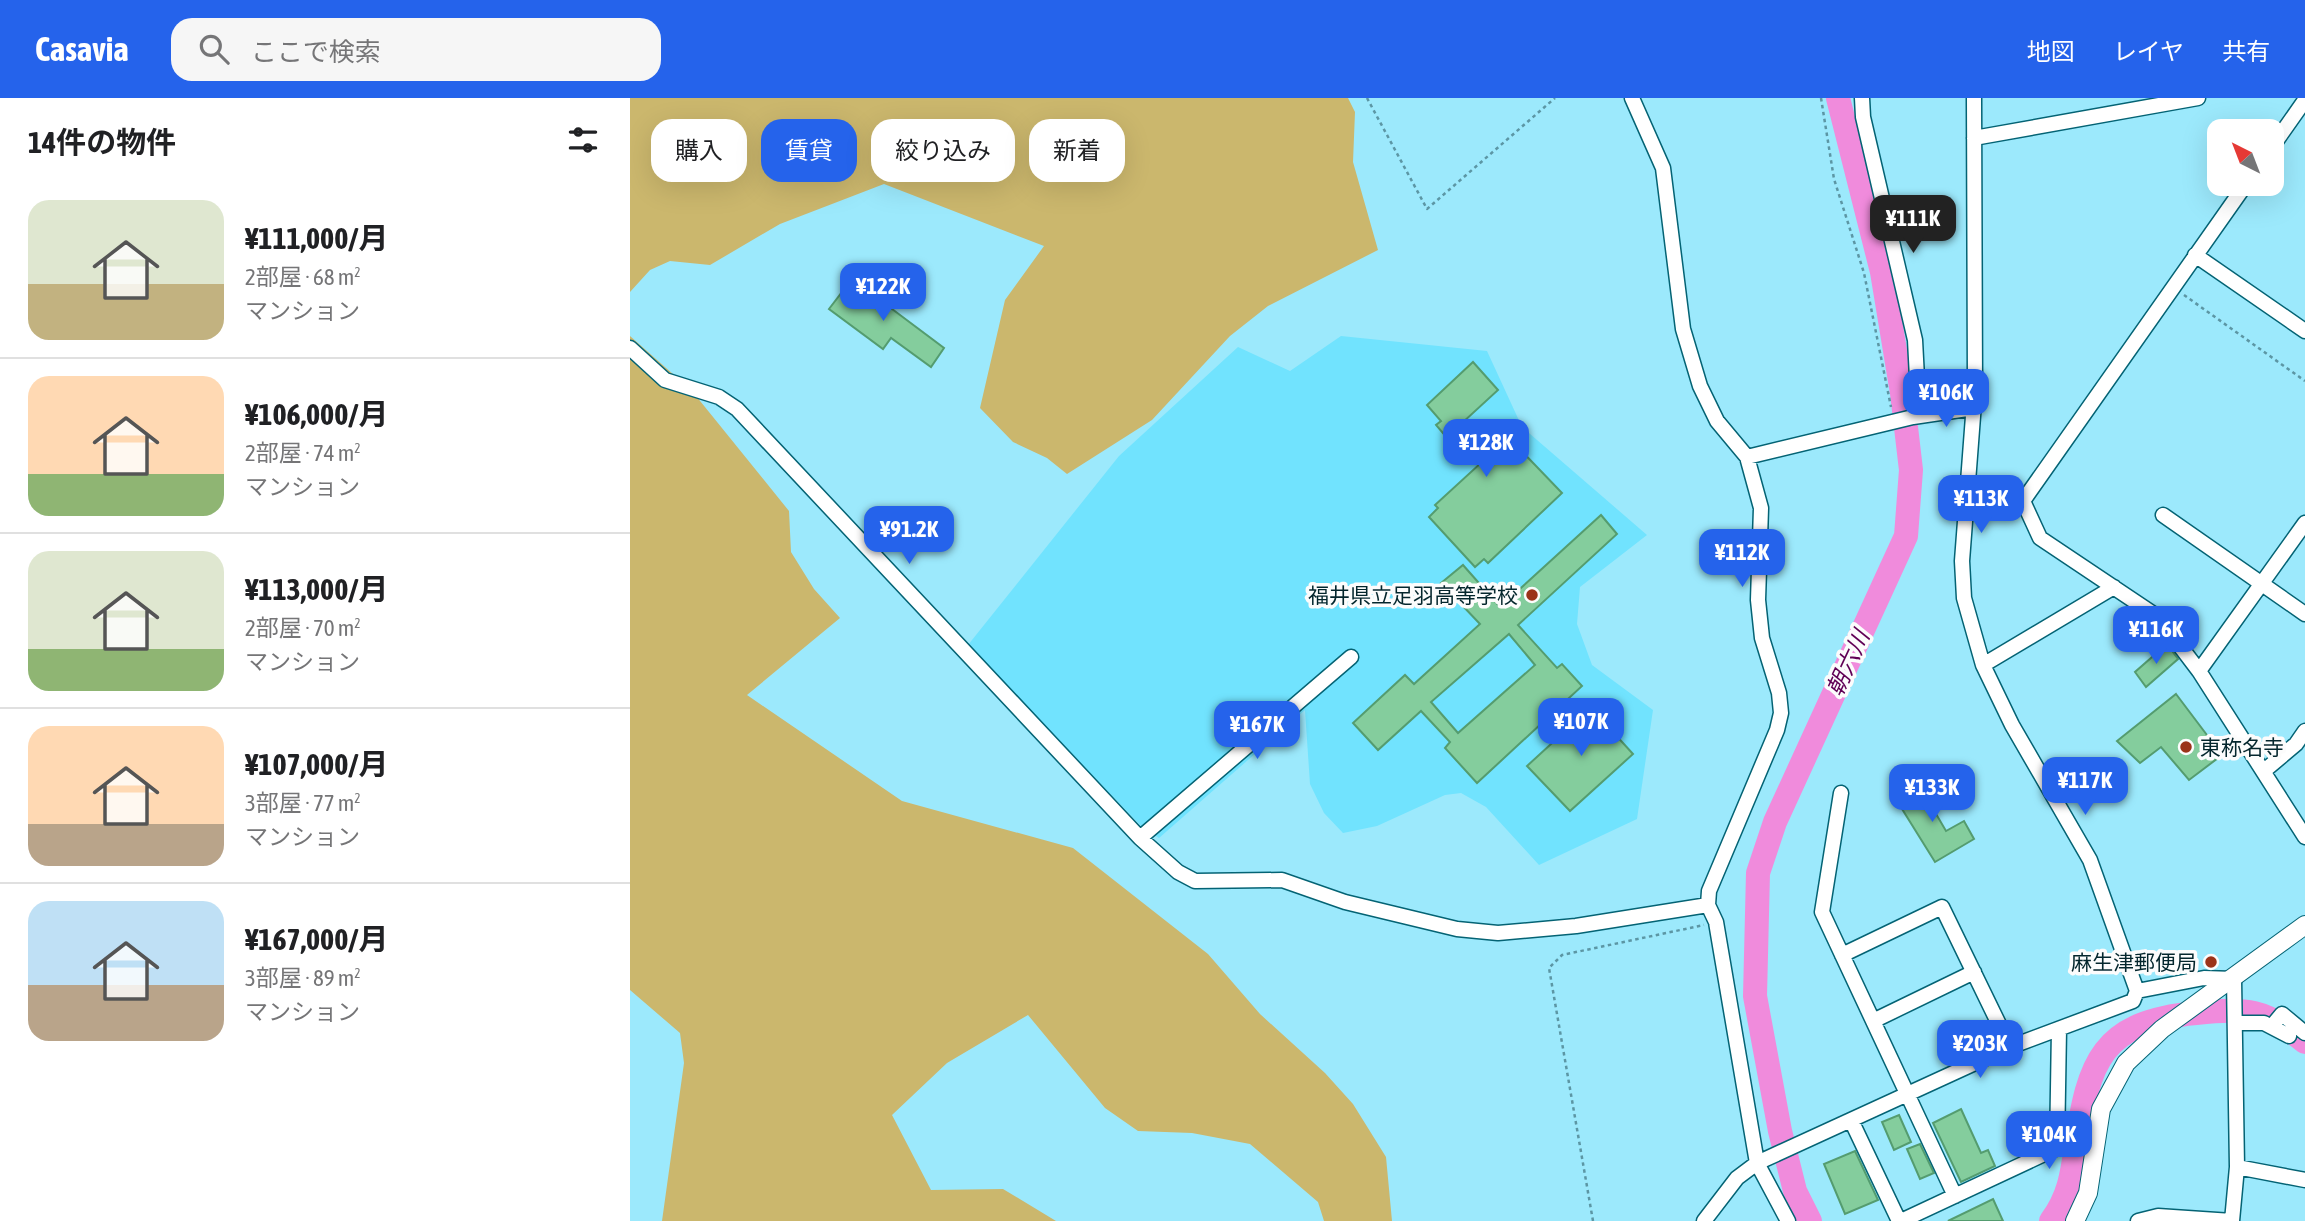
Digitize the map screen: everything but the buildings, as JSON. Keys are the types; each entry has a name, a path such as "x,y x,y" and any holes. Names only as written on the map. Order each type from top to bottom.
{"main road":[{"path":"2075,1221 2088,1193 2101,1109 2110,1088 2126,1063 2162,1029 2305,925"}],"street":[{"path":"1632,98 1663,168 1683,329 1700,386 1717,421 1747,457 1761,508 1758,600 1762,638 1779,693 1781,713 1777,730 1709,891 1708,905 1716,922 1762,1161 1788,1221"},
{"path":"1862,98 1863,117 1915,340 1916,416"},
{"path":"1704,1221 1737,1178 1762,1161 2010,1048 2133,1000 2137,992 2090,860 2012,725 1983,665 1964,598 1962,561 1974,408 1973,98"},
{"path":"1974,138 2198,98"},
{"path":"2284,130 2305,100"},
{"path":"2237,196 2023,501 2040,538 2158,617 2199,671 2305,837"},
{"path":"2195,255 2305,331"},
{"path":"630,348 666,380 719,397 737,409 1140,838 1178,872 1195,881 1282,880 1397,916 1498,933 1576,926 1708,905"},
{"path":"1747,457 1916,416 1974,408"},
{"path":"2163,515 2305,614"},
{"path":"2199,671 2305,523"},
{"path":"1983,665 2114,587"},
{"path":"1140,838 1351,657"},
{"path":"2264,771 2296,744 2305,732"},
{"path":"1840,793 1822,912 1955,1196"},
{"path":"1842,955 1942,907 2010,1048"},
{"path":"1872,1021 1974,972"},
{"path":"2137,992 2204,978 2234,979 2237,1167 2232,1221 2158,1216 2138,1221"},
{"path":"2235,1014 2258,1022 2275,1022 2288,1036"},
{"path":"2275,1022 2282,1014 2305,1033"},
{"path":"1851,1120 1900,1221 2057,1148 2059,1029"},
{"path":"2237,1167 2305,1180"}],"path":[{"path":"1367,98 1427,209 1555,98"},
{"path":"1821,98 1834,179 1864,273 1874,337 1885,368 1893,421"},
{"path":"2173,287 2305,381"},
{"path":"1593,1221 1549,968 1562,955 1716,922"}],"shaded area":[{"path":"630,98 1348,98 1355,112 1353,162 1378,250 1268,306 1230,336 1152,420 1067,474 1047,458 1013,442 980,408 1005,300 1044,246 884,184 780,224 710,265 670,261 650,270 630,292"},
{"path":"630,336 692,391 789,511 791,552 814,589 840,618 747,695 902,801 1073,848 1208,954 1260,1014 1325,1073 1353,1104 1386,1157 1392,1221 1324,1221 1318,1202 1250,1144 1192,1133 1138,1131 1105,1108 1028,1015 947,1063 892,1115 931,1190 1003,1189 1056,1221 662,1221 684,1063 680,1033 630,990"},
{"path":"1341,336 1487,351 1522,427 1647,535 1580,587 1577,624 1592,665 1653,710 1637,819 1539,865 1486,807 1461,793 1445,795 1377,826 1343,833 1324,813 1310,784 1305,710 1159,838 1141,826 968,645 1119,456 1238,347 1290,371"}],"waterway":[{"name":"朝六川","path":"1810,1221 1795,1191 1780,1131 1755,996 1758,873 1775,822 1906,536 1911,470 1902,393 1882,272 1838,98"},
{"name":"朝六川","path":"2051,1221 2069,1185 2081,1116 2095,1069 2105,1051 2120,1037 2139,1026 2164,1018 2196,1013 2242,1011 2266,1017 2305,1042"}],"place":[{"name":"福井県立足羽高等学校","path":"1532,595"},
{"name":"東称名寺","path":"2186,747"},
{"name":"麻生津郵便局","path":"2211,962"}]}
